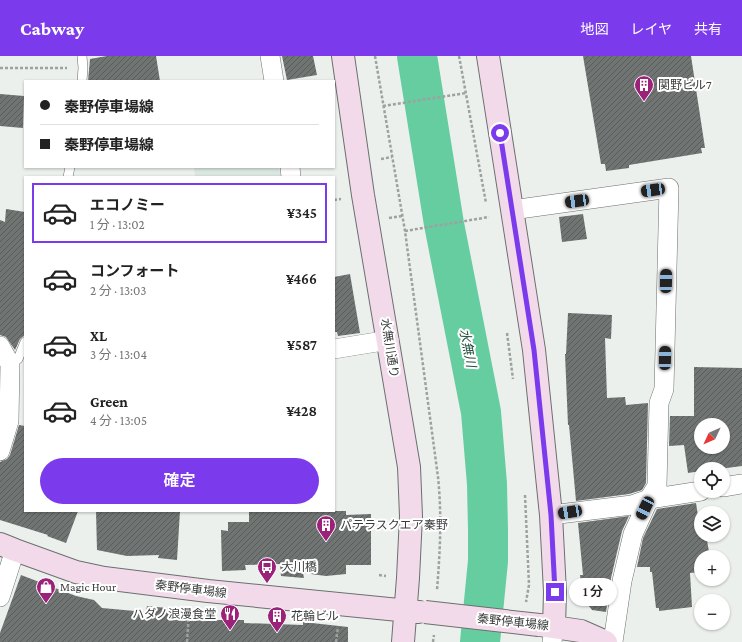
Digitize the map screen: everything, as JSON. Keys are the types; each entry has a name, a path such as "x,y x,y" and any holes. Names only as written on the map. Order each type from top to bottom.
{"main road":[{"name":"水無川通り","path":"343,56 363,195 389,340 409,467 411,516 422,607 403,642"},
{"name":"秦野停車場線","path":"7,547 76,572 104,578 208,591 422,607 548,631 555,592 551,515 534,350 488,56"},
{"path":"548,631 581,631 606,642"}],"street":[{"path":"270,56 274,80"},
{"path":"512,210 669,188 664,389 659,403 657,486 649,499 633,534 622,581 613,642"},
{"path":"335,349 389,340"},
{"path":"0,346 10,364 9,421 0,451"},
{"path":"730,486 742,484"},
{"path":"551,515 632,505 649,499 694,492"},
{"path":"0,598 7,547"}],"lane":[{"path":"82,56 82,80"},
{"path":"10,364 18,359 24,344"}],"path":[{"path":"375,56 405,231 426,382 440,502 440,544 422,607"},
{"path":"459,56 488,209"},
{"path":"0,68 83,68"},
{"path":"383,106 466,93"},
{"path":"335,200 344,198"},
{"path":"384,219 402,216"},
{"path":"405,231 489,217 490,224"},
{"path":"506,325 513,380"},
{"path":"524,490 529,585 526,606"},
{"path":"187,642 189,606"},
{"path":"336,642 338,621"},
{"path":"433,642 434,634"}],"shaded area":[{"path":"194,168 279,168 281,176 195,176"}],"building":[{"path":"107,56 156,56 160,80 88,80 90,59"},
{"path":"282,56 313,56 317,75 287,80"},
{"name":"関野ビル7","path":"583,56 691,56 705,148 701,148 702,153 629,165 629,168 606,171 605,164 601,164"},
{"path":"0,94 24,96 23,128 0,126"},
{"path":"6,209 24,212 24,336 20,339 15,350 6,337 0,335 0,220 5,222"},
{"path":"583,214 587,239 562,242 559,217"},
{"path":"350,274 360,333 338,336 337,332 335,332 335,277"},
{"path":"568,313 612,315 611,339 605,338 607,398 625,397 626,405 648,403 646,483 642,490 629,494 576,501 568,425 565,354"},
{"path":"694,367 742,368 742,466 730,468 730,462 694,462 694,472 688,473 684,445 669,446 670,416 694,416"},
{"path":"19,425 24,426 24,512 78,512 66,543 47,536 48,535 0,520 0,462 7,459 10,455"},
{"path":"696,503 696,506 694,506 694,542 707,542 709,550 694,550 694,573 690,573 692,607 659,611 659,608 656,608 652,572 650,572 650,567 637,567 643,538 657,509"},
{"path":"346,511 346,515 371,514 371,565 346,565 346,574 326,576 303,573 304,578 281,576 280,564 245,565 246,570 222,571 221,530 228,531 228,522 249,522 249,512"},
{"path":"96,512 180,512 177,560 158,558 159,555 127,556 97,550"},
{"path":"629,516 622,531 611,578 606,612 592,610 582,597 580,575 583,575 578,523"},
{"path":"21,575 76,596 94,600 102,608 146,612 147,606 187,610 187,613 212,613 211,620 244,620 244,623 303,625 303,622 348,627 348,642 0,642 0,633"}],"waterway":[{"name":"水無川","path":"417,56 444,224 481,412 487,484 488,561 480,642"}],"place":[{"name":"関野ビル7","path":"644,102"},
{"name":"パテラスクエア秦野","path":"326,542"},
{"name":"大川橋","path":"267,584"},
{"name":"Magic Hour","path":"46,604"},
{"name":"ハダノ浪漫食堂","path":"230,631"},
{"name":"花輪ビル","path":"277,633"}],"route":[{"path":"500,133 534,350 551,515 555,592"}]}
